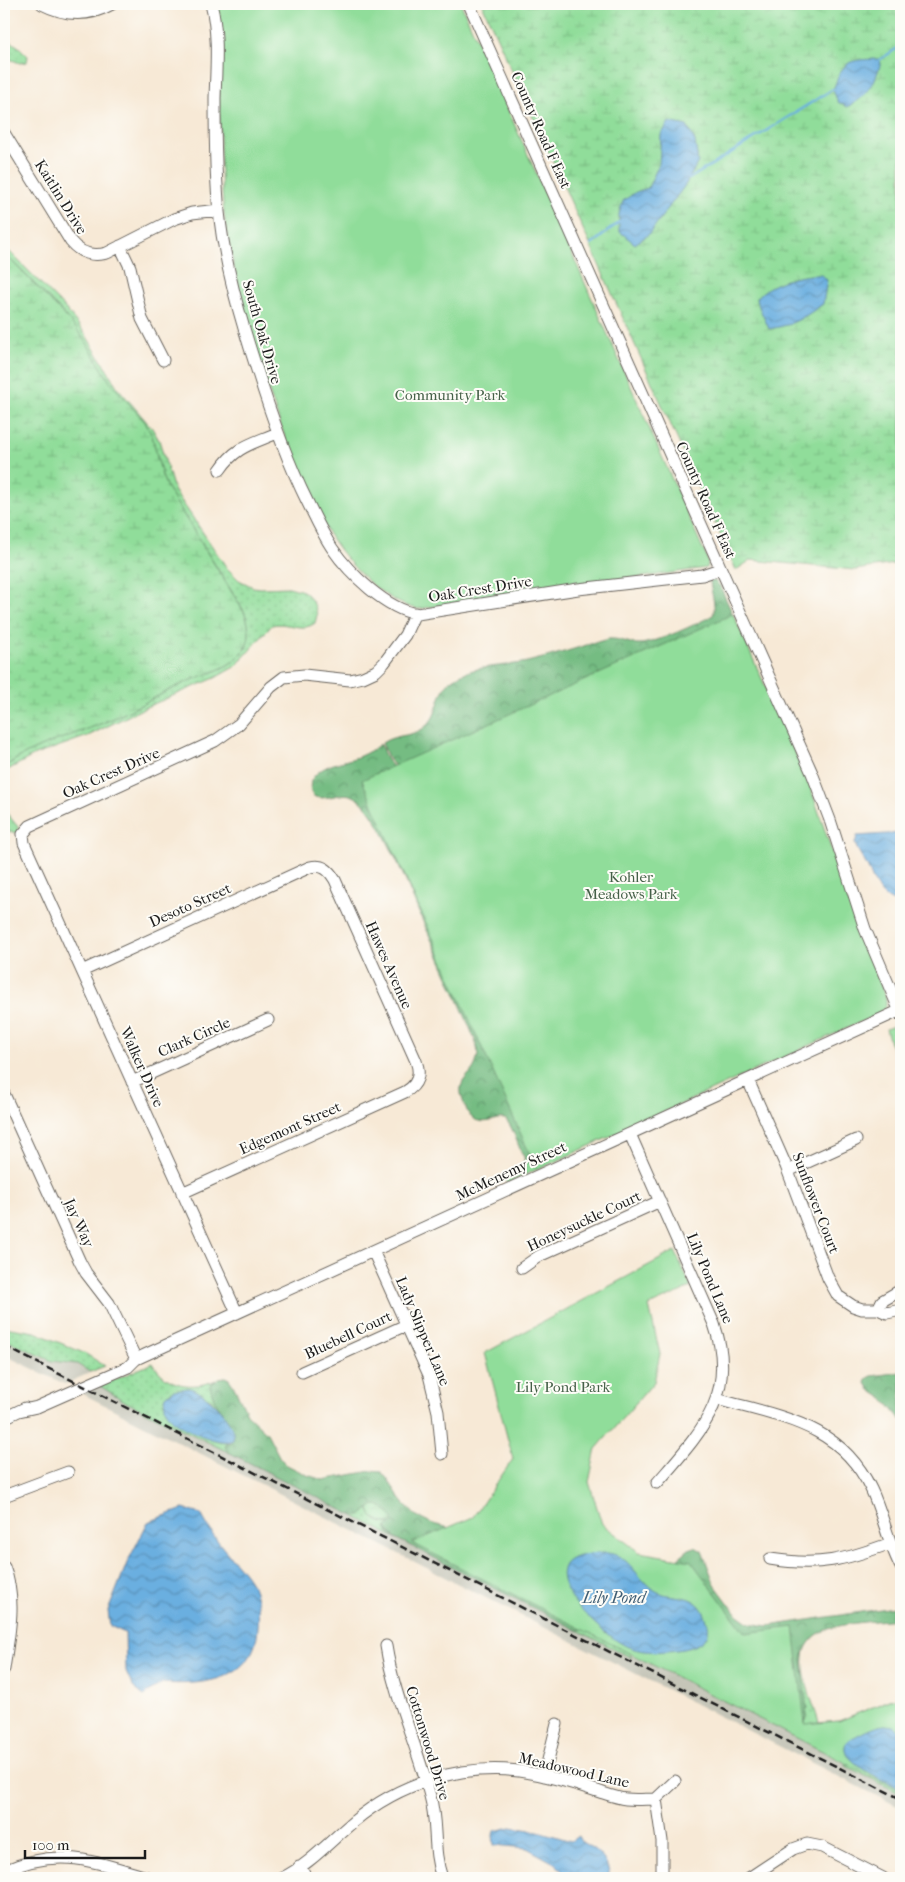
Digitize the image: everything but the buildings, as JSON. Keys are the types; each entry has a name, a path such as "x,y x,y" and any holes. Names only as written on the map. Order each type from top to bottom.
{"street":[{"path":"42,4 60,11 78,14 94,12 112,4"},
{"name":"South Oak Drive","path":"211,4 216,39 215,137 219,210 233,288 252,357 277,433 308,503 336,554 358,577 391,604 415,613"},
{"name":"County Road F East","path":"469,4 819,790 863,921 901,1012"},
{"name":"Kaitlin Drive","path":"4,132 76,247 84,253 97,255 107,253 174,219 192,213 219,210"},
{"path":"120,246 130,267 142,319 163,360"},
{"path":"220,470 234,452 277,433"},
{"name":"Oak Crest Drive","path":"23,832 30,826 214,741 239,724 271,687 284,677 304,675 350,680 373,672 384,663 406,635 415,613 605,586 702,575 720,569"},
{"name":"Walker Drive","path":"23,832 24,843 237,1313"},
{"name":"Desoto Street","path":"82,971 310,867"},
{"name":"Hawes Avenue","path":"310,867 322,867 332,876 416,1061 419,1069 418,1077 409,1090"},
{"name":"McMenemy Street","path":"4,1418 34,1401 109,1367 125,1360 136,1359 901,1012"},
{"name":"Clark Circle","path":"132,1082 268,1020"},
{"name":"Sunflower Court","path":"748,1080 788,1171 834,1290 844,1301 862,1309 878,1309 887,1313 901,1310"},
{"name":"Edgemont Street","path":"182,1193 409,1090"},
{"name":"Jay Way","path":"5,1100 80,1262 108,1300 136,1359"},
{"name":"Lily Pond Lane","path":"630,1134 716,1330 721,1357 717,1399 701,1431 657,1483"},
{"path":"788,1171 856,1140"},
{"name":"Honeysuckle Court","path":"522,1268 539,1256 660,1201"},
{"name":"Lady Slipper Lane","path":"373,1251 434,1390 442,1454"},
{"path":"878,1309 883,1300 901,1290"},
{"name":"Bluebell Court","path":"302,1372 406,1325"},
{"path":"717,1399 804,1424 837,1444 855,1462 866,1479 876,1500 901,1567"},
{"path":"4,1496 68,1472"},
{"path":"770,1559 799,1563 828,1562 850,1557 891,1543"},
{"path":"4,1567 9,1580 12,1606 4,1669"},
{"name":"Cottonwood Drive","path":"386,1646 390,1670 433,1807 435,1847 442,1878"},
{"path":"544,1776 557,1724"},
{"name":"Meadowood Lane","path":"282,1878 299,1867 371,1807 406,1788 448,1774 484,1769 521,1771 626,1799 656,1798"},
{"path":"662,1878 662,1841 656,1798 675,1781"},
{"path":"749,1878 799,1846 814,1845 822,1847 883,1878"},
{"path":"4,1871 34,1860 65,1857 95,1862 150,1878"},
{"path":"299,1867 307,1878"}],"shaded area":[{"path":"4,1338 67,1354 96,1370 65,1384 4,1355"},
{"path":"97,1384 901,1791 901,1808 79,1392"}],"green space":[{"name":"Community Park","path":"216,4 461,4 707,558 708,564 706,568 418,609 391,598 353,566 326,529 295,462 269,391 238,283 225,222 223,198"},
{"path":"482,4 901,4 901,563 855,570 751,560 736,570"},
{"path":"4,37 28,56 27,62 20,63 4,57"},
{"path":"4,246 64,307 84,332 118,388 152,428 159,440 174,490 227,568 239,580 253,587 289,587 303,591 315,606 317,615 315,623 310,626 272,625 236,666 215,678 144,708 88,736 35,755 4,772 4,767 28,753 105,722 180,685 224,667 236,659 245,649 249,634 248,622 244,611 167,488 152,436 145,422 117,392 104,374 85,340 58,308 4,253"},
{"path":"4,253 69,320 85,340 110,382 145,422 152,436 167,488 244,612 249,634 245,649 236,659 224,667 180,685 105,722 40,747 4,767"},
{"path":"710,580 715,581 720,586 810,786 405,775 389,760 382,743 417,732 427,725 435,713 445,688 456,677 481,668 537,660 608,639 639,644 665,637 713,615 714,608"},
{"name":"Kohler Meadows Park","path":"733,614 810,786 856,923 886,998 886,1006 878,1014 537,1170 362,780"},
{"path":"380,744 387,760 400,774 534,1161 531,1164 523,1156 512,1129 505,1119 486,1122 479,1121 472,1118 467,1110 461,1090 464,1080 475,1066 477,1059 478,1052 475,1040 402,871 378,824 368,808 355,797 345,794 318,798 310,790 311,781 320,770 360,756"},
{"path":"4,810 19,828 17,833 4,831"},
{"path":"896,1025 901,1038 901,1068 886,1029"},
{"path":"618,1133 507,1183 502,1176 514,1172 521,1167 524,1156 527,1162 531,1164 534,1161"},
{"name":"Lily Pond Park","path":"675,1251 691,1287 649,1306 660,1354 654,1382 596,1449 589,1482 602,1524 639,1552 691,1561 745,1633 794,1627 805,1724 839,1721 890,1700 901,1699 901,1791 412,1543 473,1517 513,1459 485,1353"},
{"path":"4,1327 35,1332 86,1354 105,1366 90,1372 77,1364 52,1361 4,1339"},
{"path":"153,1363 158,1371 173,1382 198,1385 216,1380 212,1383 214,1399 230,1425 211,1399 171,1391 166,1396 164,1403 203,1434 212,1439 229,1442 225,1446 230,1453 126,1402 100,1386"},
{"path":"901,1372 901,1420 885,1400 870,1390 866,1383 868,1378 872,1376"},
{"path":"225,1377 233,1385 248,1415 267,1433 280,1458 287,1465 307,1475 323,1480 371,1471 381,1472 402,1501 415,1515 433,1524 466,1532 585,1629 577,1630 397,1539 386,1529 393,1519 374,1505 362,1515 352,1515 228,1452 225,1446 232,1441 230,1425 214,1399 210,1386 219,1378"},
{"path":"374,1505 388,1511 392,1516 392,1522 384,1523 372,1517 369,1509"},
{"path":"369,1509 372,1516 377,1520 391,1523 388,1532 397,1539 352,1515 366,1512"},
{"path":"695,1547 702,1551 715,1585 736,1613 750,1623 768,1626 901,1606 901,1619 837,1626 820,1633 811,1640 802,1658 807,1717 804,1725 677,1559 689,1549"},
{"path":"587,1629 627,1651 632,1658 577,1630"},
{"path":"806,1648 804,1657 805,1676 819,1723 839,1721 890,1700 901,1699 843,1724 804,1725 807,1717 802,1658"},
{"path":"844,1765 851,1765 901,1789 901,1794"}],"water":[{"path":"878,59 881,62 879,70 870,89 860,99 847,107 838,102 833,90 844,67 853,61"},
{"path":"669,122 687,126 695,141 698,162 686,184 649,234 635,244 619,231 619,214 623,201 636,192 648,188 659,164 661,135"},
{"path":"821,275 827,280 823,304 798,320 769,329 757,298 774,285 789,279"},
{"path":"901,833 901,892 893,902 883,895 877,887 855,844 857,836"},
{"path":"189,1388 196,1390 212,1401 226,1417 231,1426 233,1440 220,1441 210,1439 183,1427 171,1418 165,1407 166,1396 174,1390"},
{"path":"183,1509 201,1514 217,1540 251,1583 256,1594 258,1608 258,1627 255,1645 248,1659 238,1669 225,1676 210,1681 194,1683 162,1683 144,1696 133,1687 126,1671 125,1633 110,1626 108,1611 127,1563 148,1522"},
{"name":"Lily Pond","path":"607,1553 622,1558 647,1584 660,1593 691,1600 697,1604 703,1610 709,1628 707,1636 693,1646 680,1649 660,1652 642,1651 622,1644 598,1627 575,1603 567,1591 563,1579 563,1569 575,1557"},
{"path":"885,1725 893,1726 901,1732 901,1789 858,1765 846,1752 845,1746 848,1741 870,1729"},
{"path":"511,1827 538,1831 571,1841 578,1836 581,1841 603,1858 608,1867 610,1878 568,1878 556,1864 527,1848 494,1845 494,1831"}],"waterway":[{"path":"879,60 901,46"},
{"path":"689,179 833,89"},
{"path":"591,245 619,222"}],"railway":[{"path":"4,1346 901,1799"}]}
